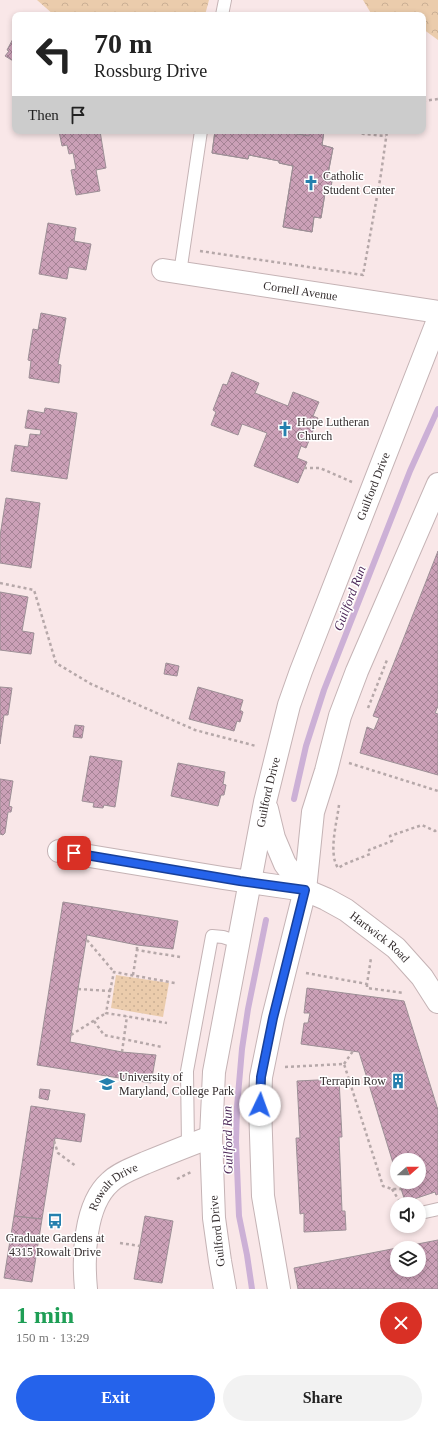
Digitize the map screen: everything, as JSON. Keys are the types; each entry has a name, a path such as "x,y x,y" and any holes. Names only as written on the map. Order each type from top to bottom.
{"street":[{"name":"Cornell Avenue","path":"172,271 438,312"},
{"name":"Guilford Drive","path":"225,1289 214,1218 211,1137 214,1072 265,802 289,705 301,671 438,320"},
{"path":"279,1289 263,1196 260,1105 261,1077 273,1018 305,890 313,812 326,771 340,716 357,671 438,484"},
{"path":"265,802 274,838 282,859 305,890"},
{"path":"59,851 305,890"},
{"name":"Hartwick Road","path":"305,890 346,910 396,948 422,977 438,1002"},
{"name":"Rowalt Drive","path":"86,1289 84,1255 91,1214 100,1194 110,1181 132,1169 188,1145 211,1137"}],"lane":[{"path":"223,12 225,0"},
{"path":"172,271 184,249 201,134"},
{"path":"188,1145 187,1071 212,936 223,937 238,942"},
{"path":"426,1212 438,1209"}],"path":[{"path":"426,101 438,99"},
{"path":"184,249 363,275 381,174 386,136 364,134"},
{"path":"304,468 320,468 353,482"},
{"path":"0,583 34,590 56,664 91,684 195,730 258,746"},
{"path":"367,710 388,658"},
{"path":"346,762 438,791"},
{"path":"340,798 333,848 335,864 338,868 370,854 369,850 392,841 390,836 422,824 438,830"},
{"path":"87,940 114,972 175,983"},
{"path":"133,976 137,944"},
{"path":"137,950 180,957"},
{"path":"372,958 367,988 404,993"},
{"path":"106,1013 114,972"},
{"path":"304,973 367,984"},
{"path":"78,989 110,991"},
{"path":"71,1035 106,1013 167,1023"},
{"path":"122,1052 127,1016"},
{"path":"94,1021 104,1035 162,1047"},
{"path":"344,1064 353,1051"},
{"path":"285,1067 344,1064"},
{"path":"344,1064 383,1186 390,1188"},
{"path":"54,1141 58,1153 76,1166"},
{"path":"177,1179 195,1170"},
{"path":"392,1189 397,1197"},
{"path":"120,1243 140,1246"}],"green space":[{"path":"37,0 209,0 206,12 51,12"},
{"path":"363,0 438,0 438,40 426,31 426,12 370,12"},
{"path":"116,975 169,983 163,1017 111,1008"}],"building":[{"path":"12,41 12,60 5,56 9,51 7,50"},
{"path":"60,134 100,134 106,168 96,170 100,191 76,195 71,170 76,169 73,153 69,154 67,145 62,146"},
{"name":"Catholic Student Center","path":"215,134 297,134 309,136 309,134 324,134 322,145 333,148 327,179 332,180 331,188 326,187 321,218 314,217 312,232 283,227 293,166 279,163 279,161 249,155 248,159 212,153"},
{"name":"Catholic Student Center","path":"215,134 324,134 322,145 333,148 327,179 332,180 331,188 326,187 321,218 314,217 312,232 283,227 293,166 279,163 279,161 249,155 248,159 212,153"},
{"path":"48,223 76,228 74,241 91,244 86,270 69,267 67,279 39,274"},
{"path":"41,313 66,318 58,364 61,365 59,383 29,378 31,361 28,360 33,329 38,330"},
{"name":"Hope Lutheran Church","path":"232,372 259,383 255,393 288,406 293,392 319,402 313,416 318,418 306,448 301,446 297,458 307,462 298,483 254,466 267,433 242,424 238,435 211,425 216,412 213,410 223,384 227,385"},
{"path":"45,408 77,413 67,479 11,471 15,445 28,447 30,434 40,435 41,430 25,428 28,410 44,413"},
{"path":"6,498 40,503 31,568 0,563 0,536"},
{"path":"438,551 438,706 435,713 438,714 438,775 360,753 367,727 374,730 379,718 373,716"},
{"path":"0,592 28,597 22,631 34,633 31,654 0,650"},
{"path":"166,663 179,666 177,676 164,674"},
{"path":"0,687 12,688 8,715 4,715 0,744"},
{"path":"198,687 243,700 240,710 243,712 240,722 237,721 234,731 189,719"},
{"path":"75,725 84,726 82,738 73,737"},
{"path":"90,756 122,761 115,807 104,805 103,808 93,807 94,803 82,801"},
{"path":"178,763 225,772 223,784 226,785 224,795 221,795 218,806 171,796"},
{"path":"0,779 13,781 9,806 12,807 11,812 8,812 5,833 3,835 0,834"},
{"path":"63,902 178,921 173,949 137,945 87,935 78,989 70,1042 122,1052 156,1055 151,1083 37,1065"},
{"name":"Terrapin Row","path":"307,988 404,1001 438,1110 438,1194 436,1195 435,1192 420,1197 404,1197 401,1189 426,1189 426,1153 390,1153 359,1052 301,1044 304,1023 308,1023 310,1013 304,1013"},
{"path":"339,1079 342,1137 339,1137 342,1211 345,1211 346,1230 304,1232 304,1213 300,1214 296,1138 300,1138 297,1081"},
{"path":"40,1089 50,1090 48,1100 39,1098"},
{"path":"31,1106 85,1114 81,1142 55,1138 42,1219 14,1216"},
{"path":"14,1216 42,1219 32,1282 4,1278"},
{"path":"145,1216 173,1221 162,1283 134,1279"},
{"path":"438,1240 438,1289 298,1289 294,1268 390,1249 390,1277 426,1277 426,1242"}],"waterway":[{"name":"Guilford Run","path":"294,799 306,746 324,690 410,471 438,409"},
{"name":"Guilford Run","path":"252,1289 239,1216 236,1142 237,1107 242,1049 248,1009 266,920"}],"place":[{"name":"Catholic Student Center","path":"311,183"},
{"name":"Hope Lutheran Church","path":"285,429"},
{"name":"Terrapin Row","path":"398,1081"},
{"name":"University of Maryland, College Park","path":"107,1084"},
{"name":"Graduate Gardens at 4315 Rowalt Drive","path":"55,1221"}],"route":[{"path":"74,853 240,881 305,890 273,1018 261,1077 260,1105"}]}
